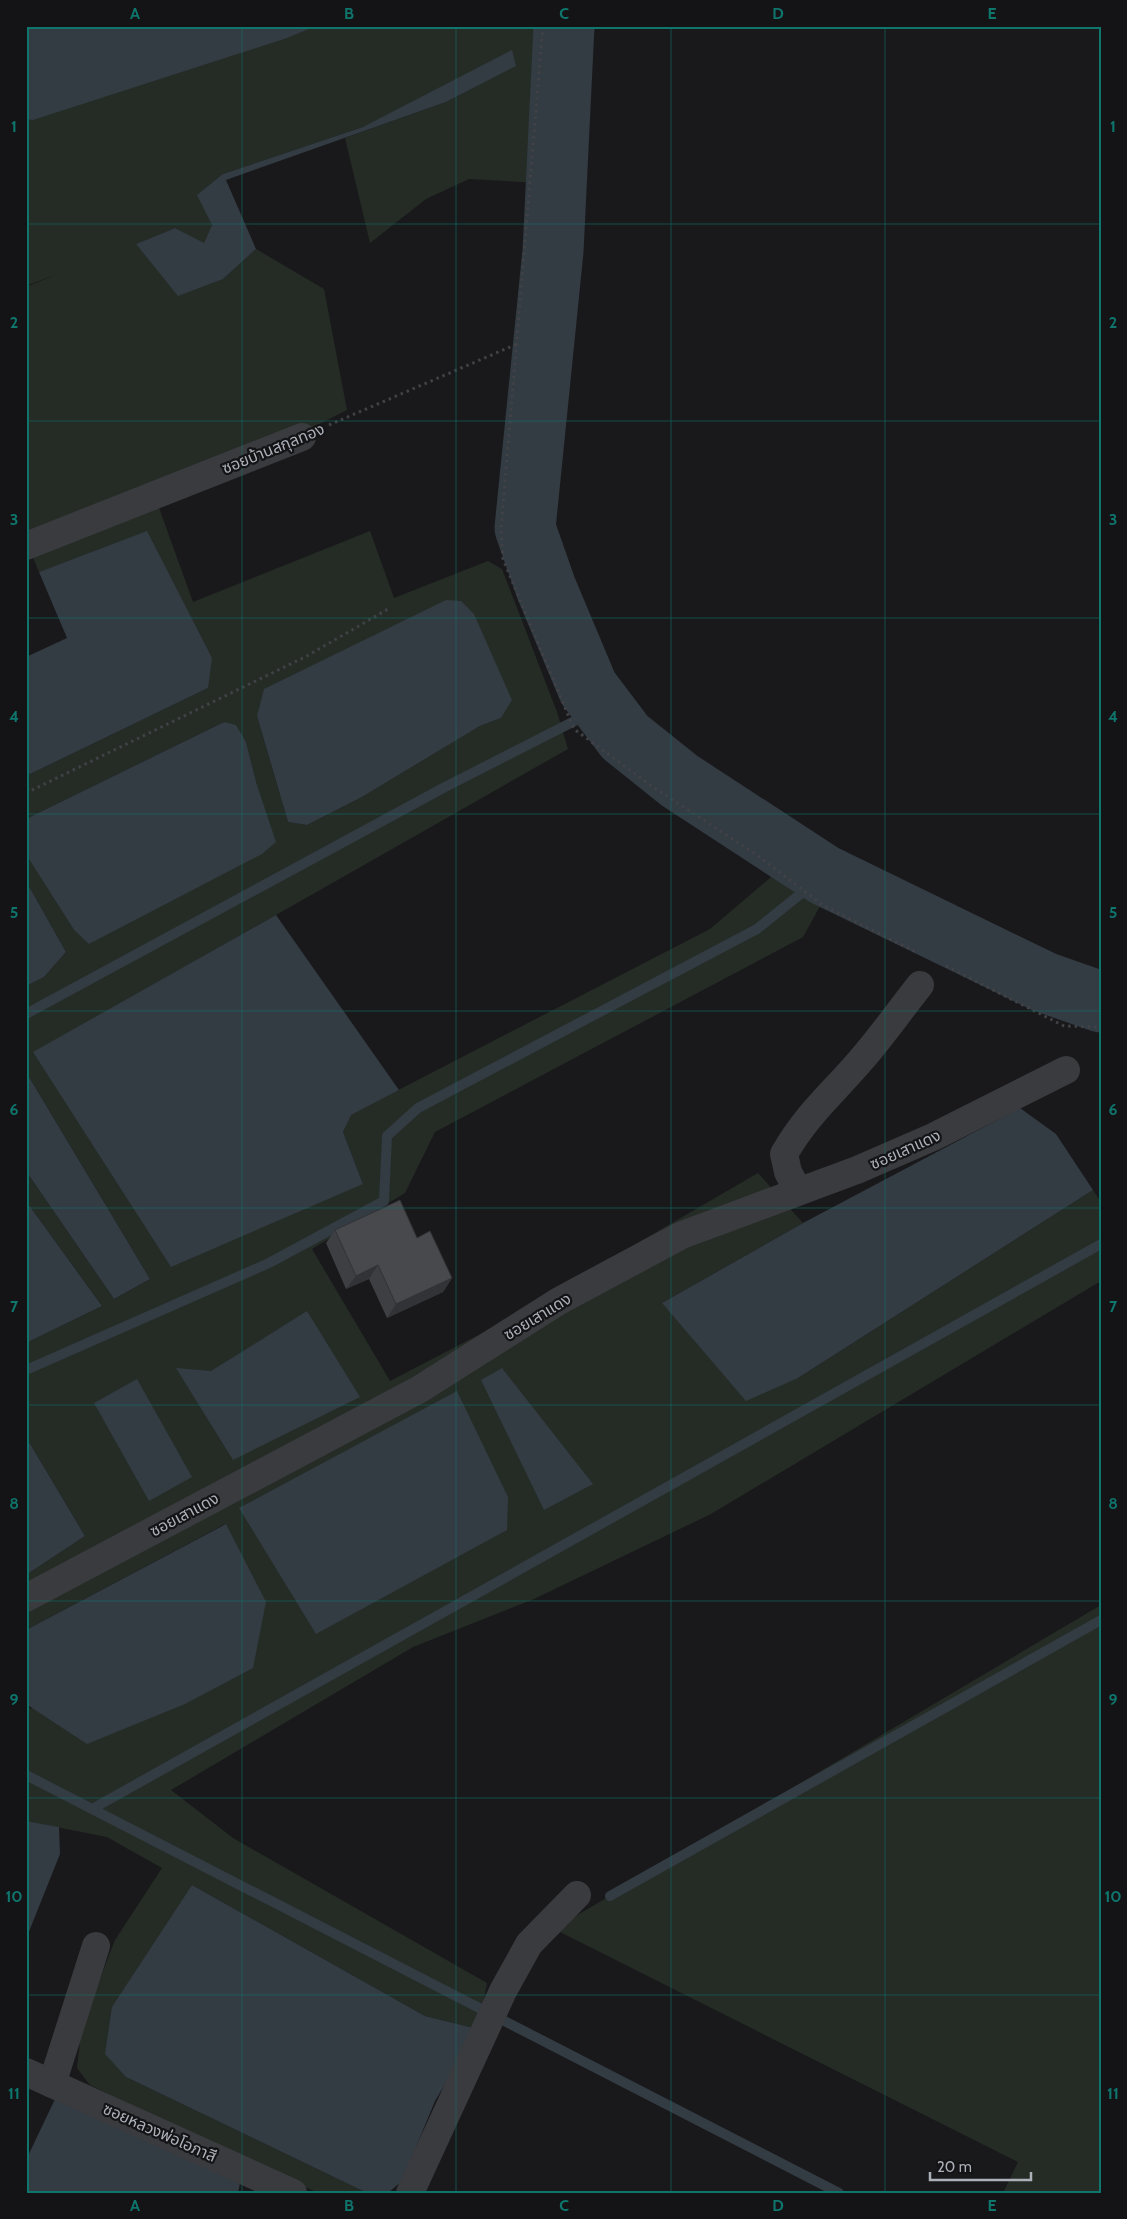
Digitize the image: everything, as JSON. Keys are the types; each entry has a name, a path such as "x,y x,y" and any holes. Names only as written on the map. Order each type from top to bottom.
{"street":[{"name":"ซอยบ้านสกุลทอง","path":"26,546 302,437"},
{"path":"798,1192 788,1172 784,1154 798,1130 861,1060 920,985"},
{"name":"ซอยเสาแดง","path":"26,1598 420,1389 559,1301 682,1235 857,1170 934,1137 1066,1070"},
{"path":"410,2193 498,2001 529,1944 577,1895"},
{"path":"52,2084 96,1946"},
{"name":"ซอยหลวงพ่อโอภาสี","path":"26,2072 293,2193"}],"path":[{"path":"543,26 501,530 503,559 574,729 653,787 754,853 824,906 921,954"},
{"name":"ซอยบ้านสกุลทอง","path":"302,437 517,344"},
{"path":"26,793 307,656 388,609"},
{"path":"939,963 1064,1026 1101,1027"}],"shaded area":[{"path":"26,26 535,26 533,64 545,86 539,183 469,179 426,199 370,243 345,138 446,102 482,83 363,127 223,174 212,225 204,244 175,228 136,244 223,279 256,249 324,289 347,410 158,505 193,602 370,531 394,598 488,561 502,569 557,712 568,749 33,1053 363,1184 343,1132 350,1115 710,929 784,866 824,899 803,937 435,1132 405,1193 312,1249 390,1381 486,1331 758,1173 803,1223 662,1303 798,1378 1093,1190 1101,1202 1101,1281 711,1514 534,1599 413,1647 171,1790 233,1838 487,1983 478,2029 425,2016 192,1885 126,2077 367,2193 319,2193 265,2170 90,2085 77,2068 82,2025 115,1940 162,1868 107,1837 26,1821 26,1704 31,1709 225,1524 26,1630 26,1575 85,1536 26,1437 26,1343 102,1306 26,1201 26,1171 114,1299 150,1279 26,1072 26,986 44,977 66,952 26,881 26,853 74,930 90,944 257,785 246,742 224,722 30,817 26,823 26,776 208,688 147,532 39,572 26,541 26,287 60,273 26,286","holes":["257,716 501,718 480,726 362,797 307,825 288,822"]},
{"path":"26,26 316,26 287,38 33,120 26,119"},
{"path":"512,50 516,66 446,102 226,180 256,249 223,279 178,296 136,244 175,228 204,243 212,225 197,195 223,174 363,127"},
{"path":"147,531 212,658 208,688 26,776 26,657 67,638 39,572"},
{"path":"446,600 461,601 474,614 512,700 501,718 480,726 362,797 307,825 288,822 257,716 264,689"},
{"path":"224,722 236,725 246,742 257,785 276,842 262,854 89,944 74,930 29,859 25,838 26,826 30,817"},
{"path":"26,881 66,952 44,977 26,986"},
{"path":"276,915 399,1090 351,1115 343,1132 363,1184 171,1267 33,1052"},
{"path":"26,1072 150,1279 114,1299 26,1171"},
{"path":"1020,1108 1056,1134 1093,1190 798,1378 746,1401 662,1303 803,1223"},
{"path":"26,1201 102,1306 26,1343"},
{"path":"307,1311 360,1397 233,1460 176,1368 211,1371"},
{"path":"502,1368 593,1484 544,1510 481,1380"},
{"path":"137,1379 192,1477 149,1501 94,1403"},
{"path":"457,1391 508,1497 507,1530 316,1634 239,1508"},
{"path":"26,1437 85,1536 26,1575"},
{"path":"226,1524 266,1602 253,1668 185,1704 87,1744 26,1704 26,1630"},
{"path":"1101,1605 1101,2193 1003,2193 1018,2162 554,1929"},
{"path":"26,1821 59,1827 60,1854 26,1939"},
{"path":"192,1885 425,2016 478,2029 435,2101 402,2181 388,2193 367,2193 126,2077 105,2054 112,2007"},
{"path":"56,2097 240,2183 238,2193 26,2193 26,2160"}],"building":[{"path":"400,1200 417,1238 430,1231 452,1278 396,1304 378,1265 356,1276 335,1230"}],"waterway":[{"path":"564,26 553,251 525,528 546,588 588,688 625,737 680,781 824,875 1044,982 1101,1002"},
{"path":"26,1014 445,787 602,707"},
{"path":"26,1370 269,1263 384,1201 387,1136 418,1108 757,929 824,875"},
{"path":"92,1809 1101,1244"},
{"path":"610,1896 1101,1620"},
{"path":"26,1775 839,2193"}]}
